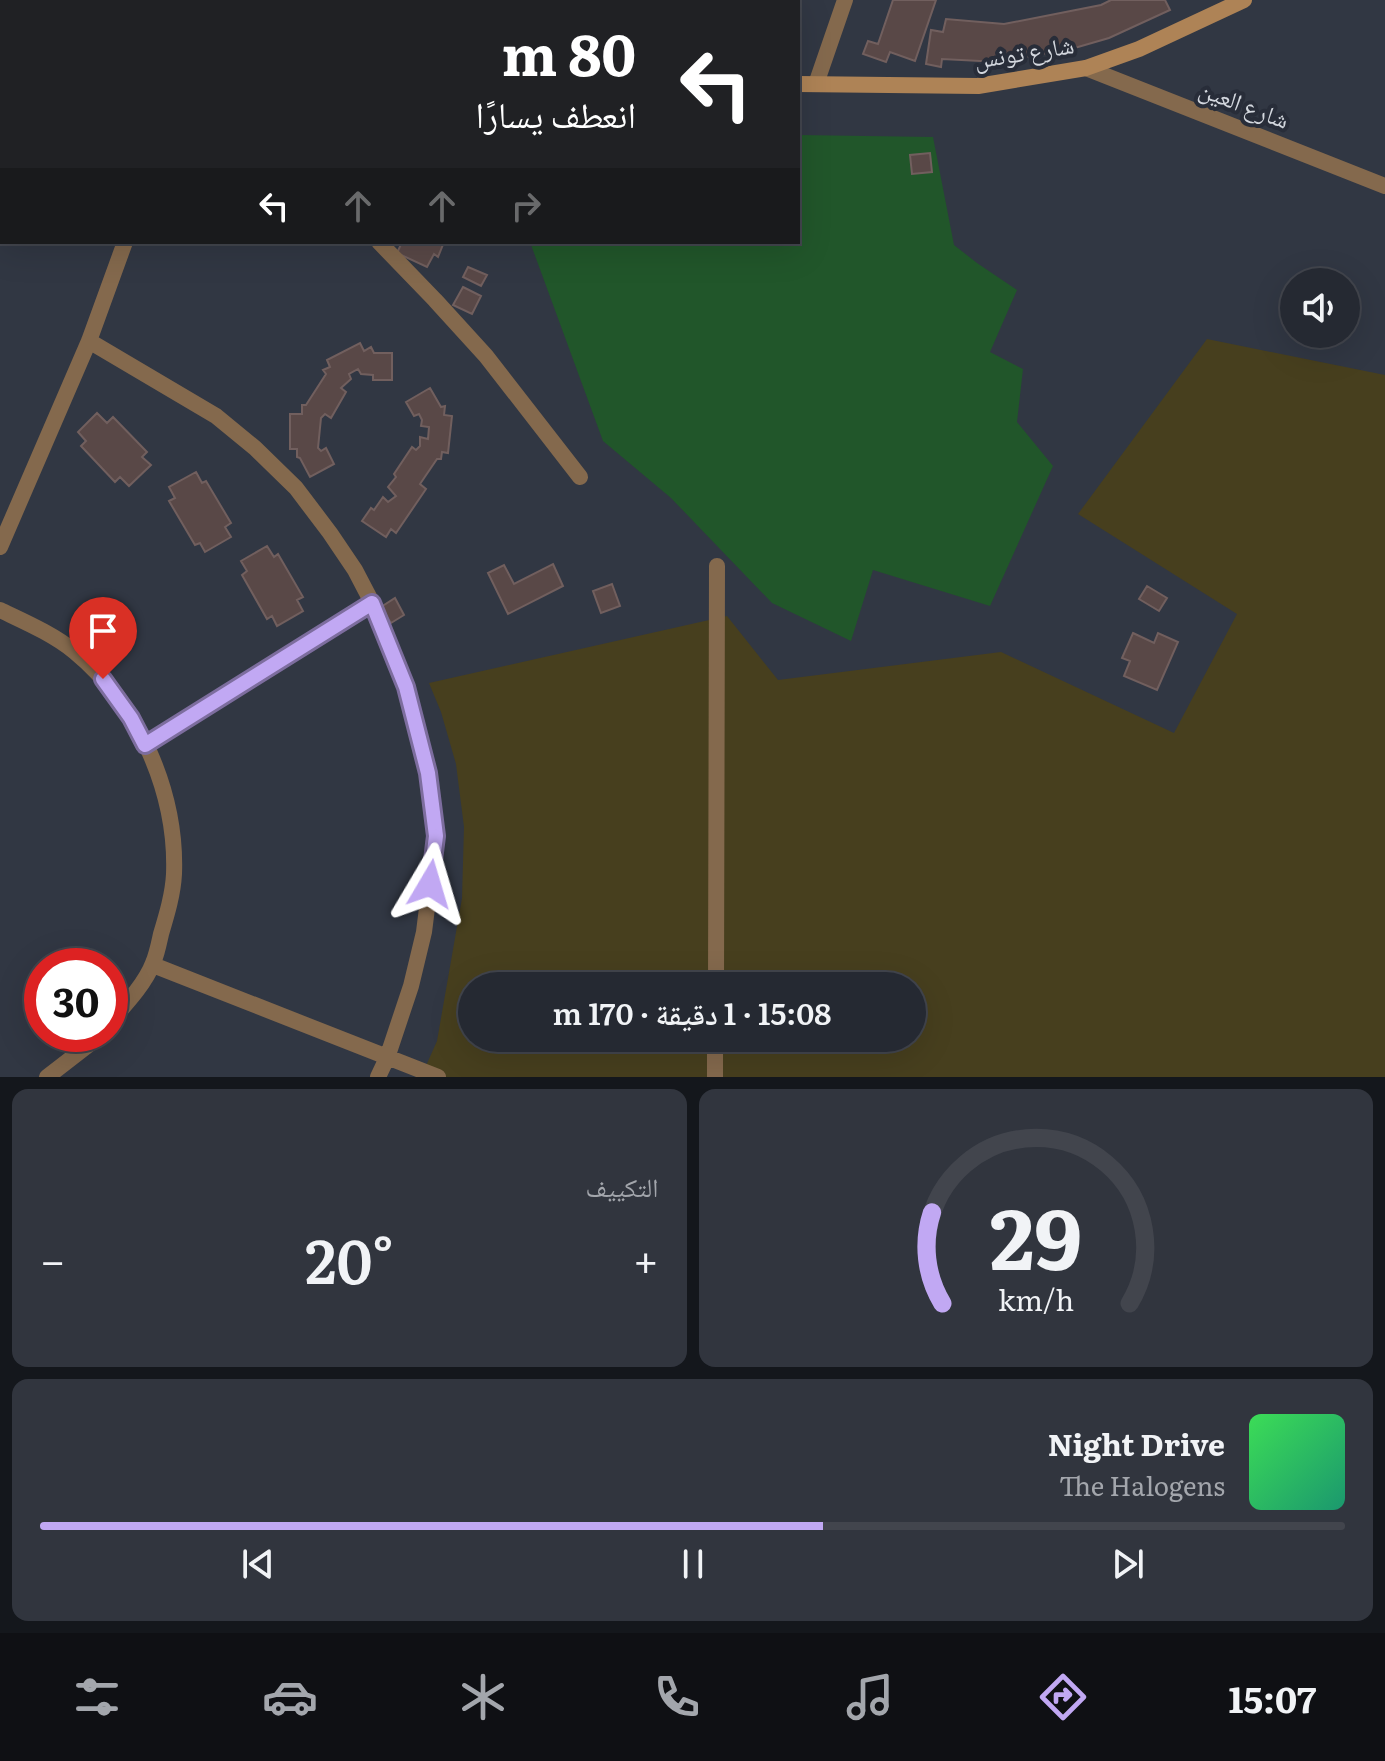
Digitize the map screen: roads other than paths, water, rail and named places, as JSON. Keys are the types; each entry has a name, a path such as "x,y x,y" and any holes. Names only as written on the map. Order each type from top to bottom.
{"street":[{"path":"816,84 845,0"},
{"name":"شارع تونس","path":"800,84 978,86 1086,68 1139,49 1244,0"},
{"name":"شارع العين","path":"1086,68 1385,186"},
{"path":"0,547 89,341 124,244"},
{"path":"381,244 486,356 580,477"},
{"path":"89,341 216,416 296,488 355,570 406,687 428,773 436,836 424,932 411,986 378,1077"},
{"path":"716,972 717,566"},
{"path":"145,745 372,603"},
{"path":"0,610 73,650 103,679 131,718 153,761 165,795 173,833 174,876 168,910 153,965 128,1001"},
{"path":"153,965 438,1077"},
{"path":"47,1077 79,1052"},
{"path":"716,1052 717,1076"}]}
